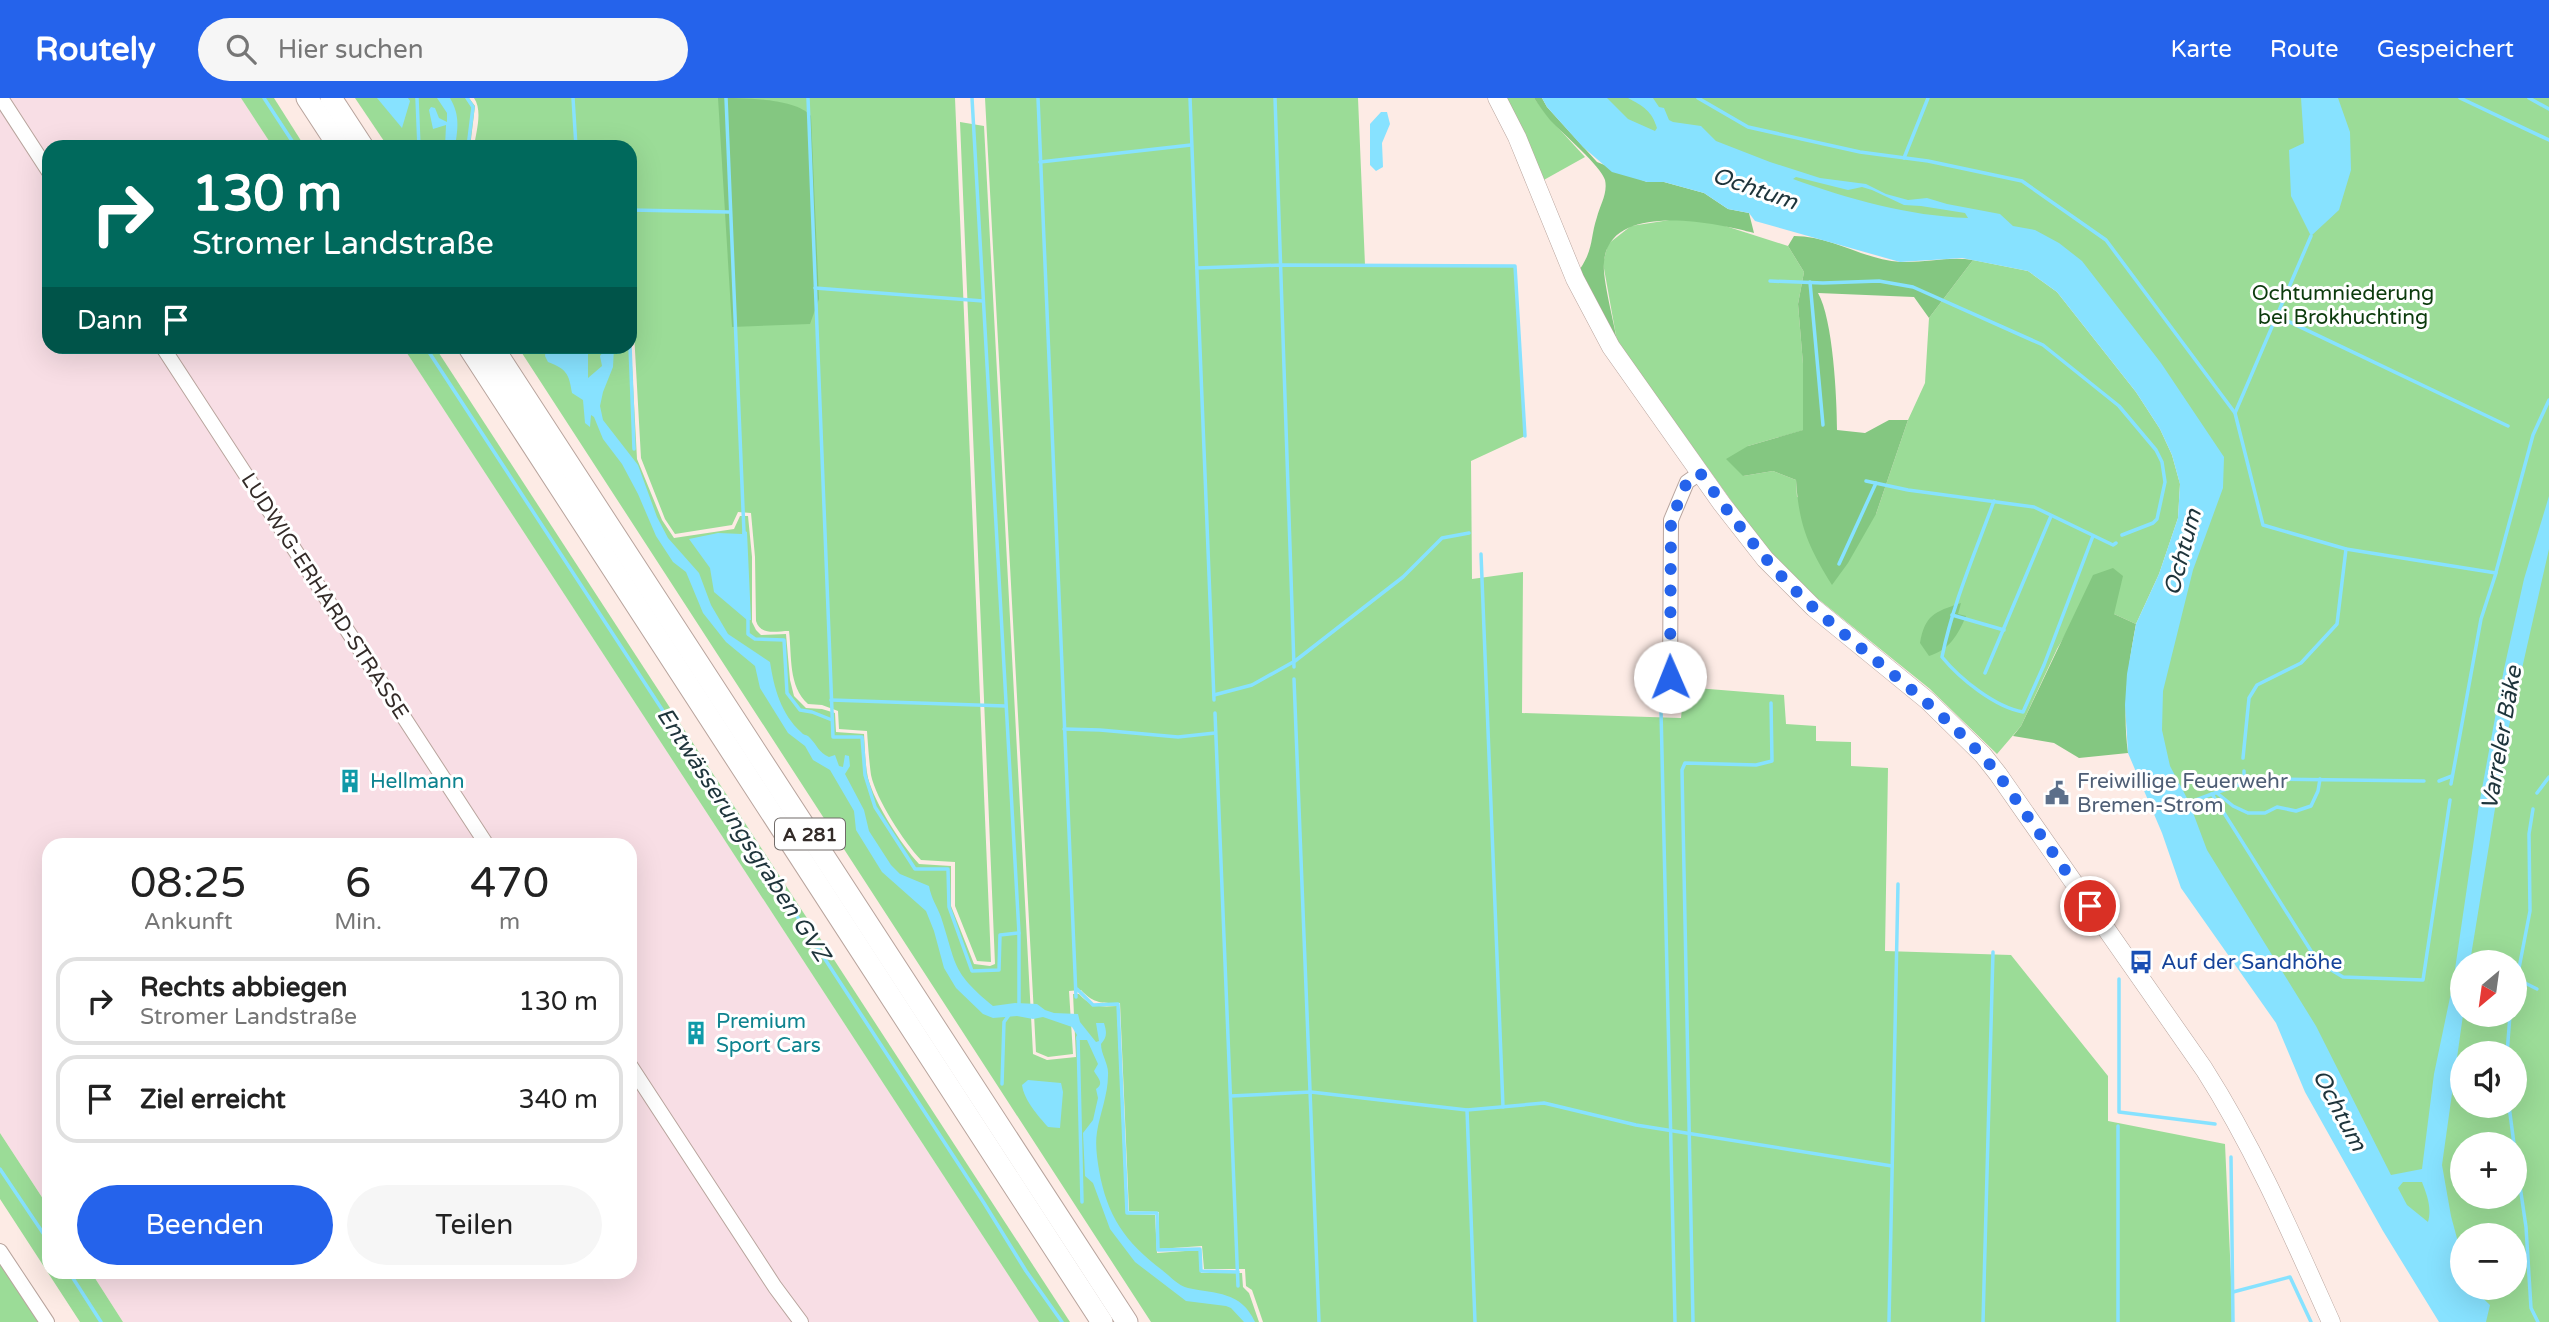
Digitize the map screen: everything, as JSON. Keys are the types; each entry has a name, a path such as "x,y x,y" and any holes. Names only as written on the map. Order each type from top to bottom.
{"highway":[{"path":"307,98 334,140"},
{"path":"331,98 358,140"},
{"name":"A 281","path":"473,354 1102,1322"},
{"name":"A 281","path":"497,354 1127,1322"}],"main road":[{"path":"1497,98 1517,137 1575,279 1611,347 1700,473 1758,550 1789,585 1947,719 1998,774 2231,1111 2272,1190 2331,1322"}],"street":[{"path":"1,98 42,161"},
{"name":"LUDWIG-ERHARD-STRASSE","path":"167,354 482,838"},
{"path":"1670,677 1671,520 1687,482 1700,473"},
{"path":"637,1076 775,1287 801,1322"},
{"path":"0,1251 47,1322"},
{"path":"775,1287 792,1322"}],"shaded area":[{"path":"0,98 241,98 268,140 42,140 42,354 408,354 1039,1322 123,1322 95,1279 637,1279 637,838 42,838 42,1197 0,1133"}],"green space":[{"path":"241,98 274,98 301,140 268,140"},
{"path":"355,98 469,98 475,106 471,140 383,140"},
{"path":"474,98 955,98 991,962 977,961 955,906 955,862 921,860 899,832 885,808 871,775 867,731 839,729 838,711 822,705 808,704 794,680 789,631 769,632 758,626 751,513 738,512 732,525 675,534 665,519 641,458 635,354 637,140 475,140 477,103"},
{"path":"718,98 781,102 811,116 819,299 810,324 732,327"},
{"path":"985,98 1358,98 1365,265 1515,266 1525,436 1471,461 1472,579 1523,572 1522,713 1681,718 1684,687 1784,695 1786,724 1816,726 1816,741 1851,742 1851,766 1888,768 1885,951 2011,955 2108,1076 2108,1121 2225,1144 2233,1322 1263,1322 1252,1290 1246,1286 1245,1269 1204,1269 1202,1246 1158,1249 1159,1212 1129,1211 1120,1003 1099,1002 1081,990 1069,991 1073,1054 1048,1057 1036,1052"},
{"path":"1503,98 1534,98 1585,157 1542,181"},
{"path":"1534,98 1542,98 1597,162 1647,182 1664,182 1704,193 1728,209 1749,213 1754,233 1692,221 1667,220 1644,223 1624,230 1610,243 1604,262 1606,289 1617,341 1580,269 1590,249 1605,194 1605,180 1597,167 1550,120"},
{"name":"Ochtumniederung bei Brokhuchting","path":"1556,98 2549,98 2549,1322 2451,1322 2138,736 2187,519 2166,413 2044,270"},
{"path":"960,122 984,126 1033,1054 1047,1060 1076,1057 1073,994 1079,994 1087,1002 1096,1005 1117,1006 1126,1214 1155,1215 1157,1253 1199,1250 1201,1273 1242,1273 1243,1287 1249,1293 1259,1322 1151,1322 523,354 631,354 637,459 662,520 674,538 734,529 740,516 748,516 752,557 752,622 756,630 761,635 786,634 794,696 806,708 835,713 836,732 864,734 868,778 882,811 919,864 951,866 951,906 974,964 995,964"},
{"path":"1676,219 1716,223 1788,246 1804,272 1798,304 1803,364 1804,430 1748,446 1743,476 1773,471 1796,480 1797,497 1876,514 1908,420 1925,383 1929,318 1973,260 2028,271 2057,292 2136,392 2160,429 2172,455 2180,484 2178,518 2159,574 2136,624 2114,614 2075,618 2057,649 2021,726 1997,754 1930,689 1807,590 1773,559 1617,341 1603,263 1608,244 1631,226"},
{"path":"1794,236 1822,240 1874,257 1901,262 1973,260 1929,318 1914,297 1818,293 1831,339 1837,430 1865,433 1889,420 1908,420 1876,514 1832,585 1806,535 1796,480 1773,471 1743,476 1726,459 1748,446 1803,430 1803,364 1798,304 1804,272 1788,246"},
{"path":"408,354 440,354 1070,1322 1039,1322"},
{"path":"2113,568 2123,576 2114,614 2136,624 2127,688 2128,753 2079,758 2054,743 2013,736 2021,726 2093,575"},
{"path":"1961,603 1958,614 1966,616 1956,635 1942,650 1929,656 1920,643 1928,620 1937,612"},
{"path":"0,1133 42,1197 42,1264 0,1199"},
{"path":"0,1264 39,1322 0,1322"},
{"path":"52,1279 95,1279 123,1322 80,1322"}],"water":[{"path":"377,98 408,98 410,101 402,128"},
{"path":"437,98 450,98 457,116 456,140 445,140 446,125 433,129 429,110 431,107 435,108 439,118 447,122 447,113"},
{"name":"Ochtum","path":"1542,98 1607,98 1628,119 1655,131 1657,128 1650,113 1628,98 1653,98 1659,107 1664,108 1669,120 1701,126 1716,141 1770,162 1820,178 1866,184 1886,194 1908,200 1927,198 2000,214 2013,226 2035,230 2059,243 2082,261 2161,363 2224,457 2223,488 2193,570 2163,691 2162,730 2170,766 2189,802 2207,850 2316,1026 2391,1175 2422,1169 2434,1074 2450,997 2450,1027 2461,1027 2459,1041 2450,1041 2450,1108 2442,1165 2453,1223 2450,1223 2450,1300 2485,1300 2490,1305 2486,1322 2439,1322 2383,1231 2305,1092 2276,1023 2181,888 2162,833 2128,753 2125,705 2127,674 2136,624 2159,574 2178,518 2180,484 2172,455 2160,429 2136,392 2057,292 2028,271 1962,258 1900,262 1755,221 1749,213 1728,209 1704,193 1612,172 1583,147","holes":["1796,177 1848,190 1862,187 1904,205 1965,213 1968,218 1924,214 1879,205 1793,179","2403,1182 2422,1182 2427,1197 2428,1222 2407,1205 2398,1188"]},
{"path":"2301,98 2338,98 2350,132 2351,170 2339,210 2311,236 2291,196 2289,150 2304,143"},
{"path":"1381,112 1387,112 1390,124 1382,143 1383,167 1376,171 1370,165 1370,124"},
{"path":"588,354 588,378 602,366 602,354 614,354 613,367 600,406 603,420 638,465 657,517 668,538 699,573 711,605 728,634 770,662 776,691 783,709 794,725 809,737 820,751 829,757 835,755 839,766 843,767 845,755 849,756 850,766 845,774 864,810 869,831 900,874 929,886 953,957 962,975 993,1006 1037,1004 1054,1013 1078,1014 1080,1022 1096,1042 1099,1041 1096,1023 1104,1023 1106,1035 1101,1044 1108,1082 1096,1146 1102,1186 1120,1227 1149,1260 1177,1283 1235,1299 1243,1304 1255,1322 1244,1322 1226,1306 1186,1301 1135,1262 1110,1229 1093,1183 1085,1176 1083,1133 1093,1120 1098,1098 1096,1089 1100,1082 1094,1071 1098,1064 1087,1040 1076,1040 1077,1035 1072,1027 1043,1017 993,1018 983,1014 956,988 944,968 926,911 882,872 856,830 854,811 830,770 813,760 805,746 788,733 760,688 755,666 726,642 703,613 686,572 673,562 656,536 638,494 622,464 603,439 594,417 591,415 590,427 585,423 583,400 572,393 566,373 548,362 545,356"},
{"name":"Varreler Bäke","path":"2549,496 2549,549 2507,735 2472,950 2458,950 2479,805 2504,669 2524,579"},
{"path":"743,530 747,532 751,620 747,620 714,592 710,568 689,539 718,533 742,534"},
{"path":"1028,1080 1061,1083 1063,1092 1060,1128 1048,1127 1032,1108 1022,1085"}],"waterway":[{"name":"Entwässerungsgraben GVZ","path":"264,98 291,140"},
{"path":"417,98 419,140"},
{"path":"467,98 473,107 469,140"},
{"path":"573,98 576,140"},
{"path":"726,98 744,533"},
{"path":"808,98 833,737 862,737 865,775 875,807 915,869 948,869 949,907 972,971 999,970 1000,935 1019,933"},
{"path":"972,98 1019,933 1019,1004"},
{"path":"1038,98 1076,997"},
{"path":"1190,98 1214,700"},
{"path":"1275,98 1294,667"},
{"path":"1698,98 1748,127 1860,152 1928,161 2022,181 2106,240 2235,413"},
{"path":"1904,158 1928,98"},
{"path":"2460,98 2549,140"},
{"path":"2529,98 2549,109"},
{"path":"1040,162 1191,145"},
{"path":"637,210 729,212"},
{"path":"2311,236 2235,413 2263,525 2346,549 2496,573 2481,619 2451,784"},
{"path":"1197,268 1282,265 1515,266 1525,436"},
{"path":"1770,281 1879,281 1913,287 2043,345 2119,406 2156,450 2162,462 2165,482 2157,519 2122,535"},
{"path":"1810,282 1823,425"},
{"path":"815,288 983,301"},
{"path":"2275,315 2508,426"},
{"name":"Entwässerungsgraben GVZ","path":"430,354 1026,1271 1062,1322"},
{"path":"630,354 634,449"},
{"path":"2496,572 2533,435 2549,400"},
{"path":"1866,481 1908,490 2034,507 2113,545 2116,543"},
{"path":"1839,564 1876,483"},
{"path":"1994,501 1958,598 1942,657 1979,691 2012,709 2023,712 2044,665 2093,536"},
{"path":"1985,673 2051,516"},
{"path":"1214,695 1252,685 1295,661 1403,577 1442,538 1469,533"},
{"path":"2243,758 2249,698 2257,685 2301,663 2337,624 2346,549"},
{"path":"1481,554 1503,1107"},
{"path":"1952,615 2004,630"},
{"path":"748,618 748,634 755,639 784,640 787,693 800,710 832,720"},
{"path":"1294,679 1319,1322"},
{"path":"831,700 1005,706"},
{"path":"1693,1322 1682,770 1685,763 1756,765 1772,761 1771,703"},
{"path":"1661,710 1675,1322"},
{"path":"1215,713 1238,1286"},
{"path":"1064,729 1178,737 1215,733"},
{"path":"2244,771 2244,783"},
{"path":"2439,781 2452,776"},
{"path":"2537,793 2549,777"},
{"path":"2212,794 2256,779 2424,781"},
{"path":"2217,793 2233,806 2248,813 2265,813 2277,807 2296,811 2311,806 2320,779"},
{"path":"2188,803 2212,794 2318,962 2343,977 2423,980 2450,800"},
{"path":"2522,950 2530,911 2529,834 2533,809"},
{"path":"1889,1322 1898,884"},
{"path":"1983,1322 1993,952"},
{"path":"2119,979 2119,1112 2215,1124"},
{"path":"2527,984 2537,989"},
{"path":"1077,989 1093,1005 1118,1004 1127,1213 1157,1213 1158,1250 1200,1249 1201,1271 1238,1272"},
{"path":"1002,1084 1004,1022 1009,1015"},
{"path":"2508,1041 2509,1027"},
{"path":"1078,1037 1082,1202"},
{"path":"1231,1096 1311,1092 1467,1110 1544,1103 1636,1125 1892,1166"},
{"path":"1467,1110 1475,1322"},
{"path":"2511,1118 2512,1132"},
{"path":"2118,1126 2118,1322"},
{"path":"2231,1157 2233,1322"},
{"name":"Entwässerungsgraben GVZ","path":"0,1169 42,1232"},
{"path":"2523,1209 2531,1308 2538,1322"},
{"path":"2233,1292 2290,1277 2311,1322"},
{"name":"Entwässerungsgraben GVZ","path":"73,1279 101,1322"}],"place":[{"name":"Hellmann","path":"350,781"},
{"name":"Freiwillige Feuerwehr Bremen-Strom","path":"2057,793"},
{"name":"Auf der Sandhöhe","path":"2141,962"},
{"name":"Premium Sport Cars","path":"696,1033"}],"route":[{"path":"1670,677 1671,520 1687,482 1700,473 1754,546 1789,585 1928,701 1983,755 2090,906"}]}
